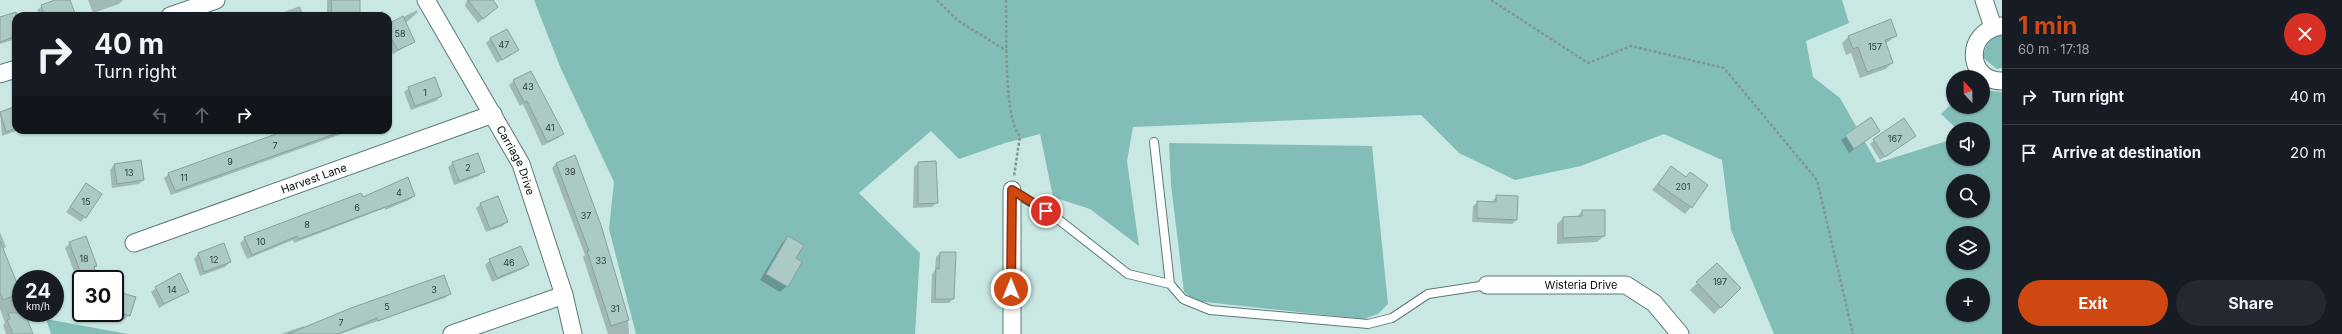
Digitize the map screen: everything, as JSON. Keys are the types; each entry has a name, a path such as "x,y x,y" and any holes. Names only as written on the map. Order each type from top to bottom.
{"street":[{"path":"182,12 216,0"},
{"name":"Carriage Drive","path":"426,0 521,164 564,295 573,334"},
{"path":"1984,0 1998,26 1983,32 1977,41 1974,52 1975,62 1981,72 1989,78 2002,81"},
{"path":"0,74 12,70"},
{"name":"Harvest Lane","path":"134,243 493,114"},
{"path":"1012,190 1012,334"},
{"name":"Wisteria Drive","path":"1487,285 1626,286 1654,303 1680,334"},
{"path":"452,334 564,295"}],"lane":[{"path":"1154,142 1170,284 1183,299 1210,310 1368,324 1392,318 1428,294 1487,285"},
{"path":"1012,190 1054,216 1128,274 1170,284"}],"path":[{"path":"937,0 957,20 1007,51"},
{"path":"1006,0 1007,51 1012,123 1020,136 1012,190"},
{"path":"1491,0 1588,63 1631,46 1724,68 1817,180 1853,334"}],"shaded area":[{"path":"534,0 1842,0 1849,23 1806,41 1813,77 1840,98 1877,163 1946,141 1946,166 1990,166 1990,122 1950,122 1941,114 1946,109 1946,114 1990,114 1990,91 2002,92 2002,334 1774,334 1731,230 1722,160 1664,134 1581,166 1515,180 1459,153 1421,115 1133,127 1127,161 1139,246 1090,209 1053,197 1040,134 1005,143 959,159 931,131 859,193 920,253 915,334 636,334 609,229 614,182 561,69"},
{"path":"2002,35 2002,68 1997,69 1982,57 1990,37"},
{"path":"1169,143 1372,146 1388,304 1378,314 1364,319 1196,301 1184,292 1171,185"},
{"path":"47,322 62,322 128,334 51,334"}],"building":[{"path":"55,0 70,0 74,12 44,12 41,5"},
{"path":"331,0 360,0 360,12 332,12"},
{"path":"468,0 493,0 498,7 483,19"},
{"path":"12,13 12,38 0,42 0,17"},
{"path":"403,16 415,42 398,50 392,39 392,22"},
{"path":"1891,19 1897,36 1885,40 1893,63 1867,72 1858,47 1853,49 1848,36"},
{"path":"507,29 519,50 502,60 490,38"},
{"path":"531,71 564,134 547,142 527,101 524,102 513,80"},
{"path":"435,77 442,96 415,106 408,87"},
{"path":"12,108 12,130 6,132 0,112"},
{"path":"1871,117 1880,131 1854,149 1845,135"},
{"path":"1904,118 1916,136 1885,157 1873,139"},
{"path":"276,134 335,134 175,191 168,173"},
{"path":"478,153 485,172 459,181 452,162"},
{"path":"575,155 601,225 629,320 611,326 587,251 589,251 556,163"},
{"path":"141,160 144,180 117,184 114,164"},
{"path":"936,161 938,203 918,204 918,162"},
{"path":"1671,166 1686,177 1690,172 1708,185 1692,208 1658,184"},
{"path":"408,177 415,196 299,239 297,236 252,255 244,237 361,193 363,197"},
{"path":"86,183 102,194 86,218 70,207"},
{"path":"1496,195 1518,196 1517,220 1477,218 1477,201 1496,202"},
{"path":"498,196 508,222 490,229 480,203"},
{"path":"1582,210 1605,210 1605,236 1563,238 1563,217 1582,216"},
{"path":"86,236 97,266 94,267 95,270 80,270 69,242"},
{"path":"788,236 804,245 796,258 802,262 788,287 766,274"},
{"path":"0,241 12,271 12,296 3,300 0,293"},
{"path":"224,243 231,262 204,272 198,253"},
{"path":"521,246 529,265 497,278 489,259"},
{"path":"940,252 956,252 954,299 935,299 936,268 939,269"},
{"path":"1717,263 1741,288 1721,308 1696,282"},
{"path":"180,273 189,292 164,304 155,287"},
{"path":"444,275 451,294 378,321 377,318 338,334 288,334 351,308"},
{"path":"124,294 136,297 130,316 124,314"},
{"path":"8,313 12,313 12,322 28,322 33,334 13,334 7,320 10,319"}],"route":[{"path":"1011,289 1010,229 1012,190 1046,211"}]}
